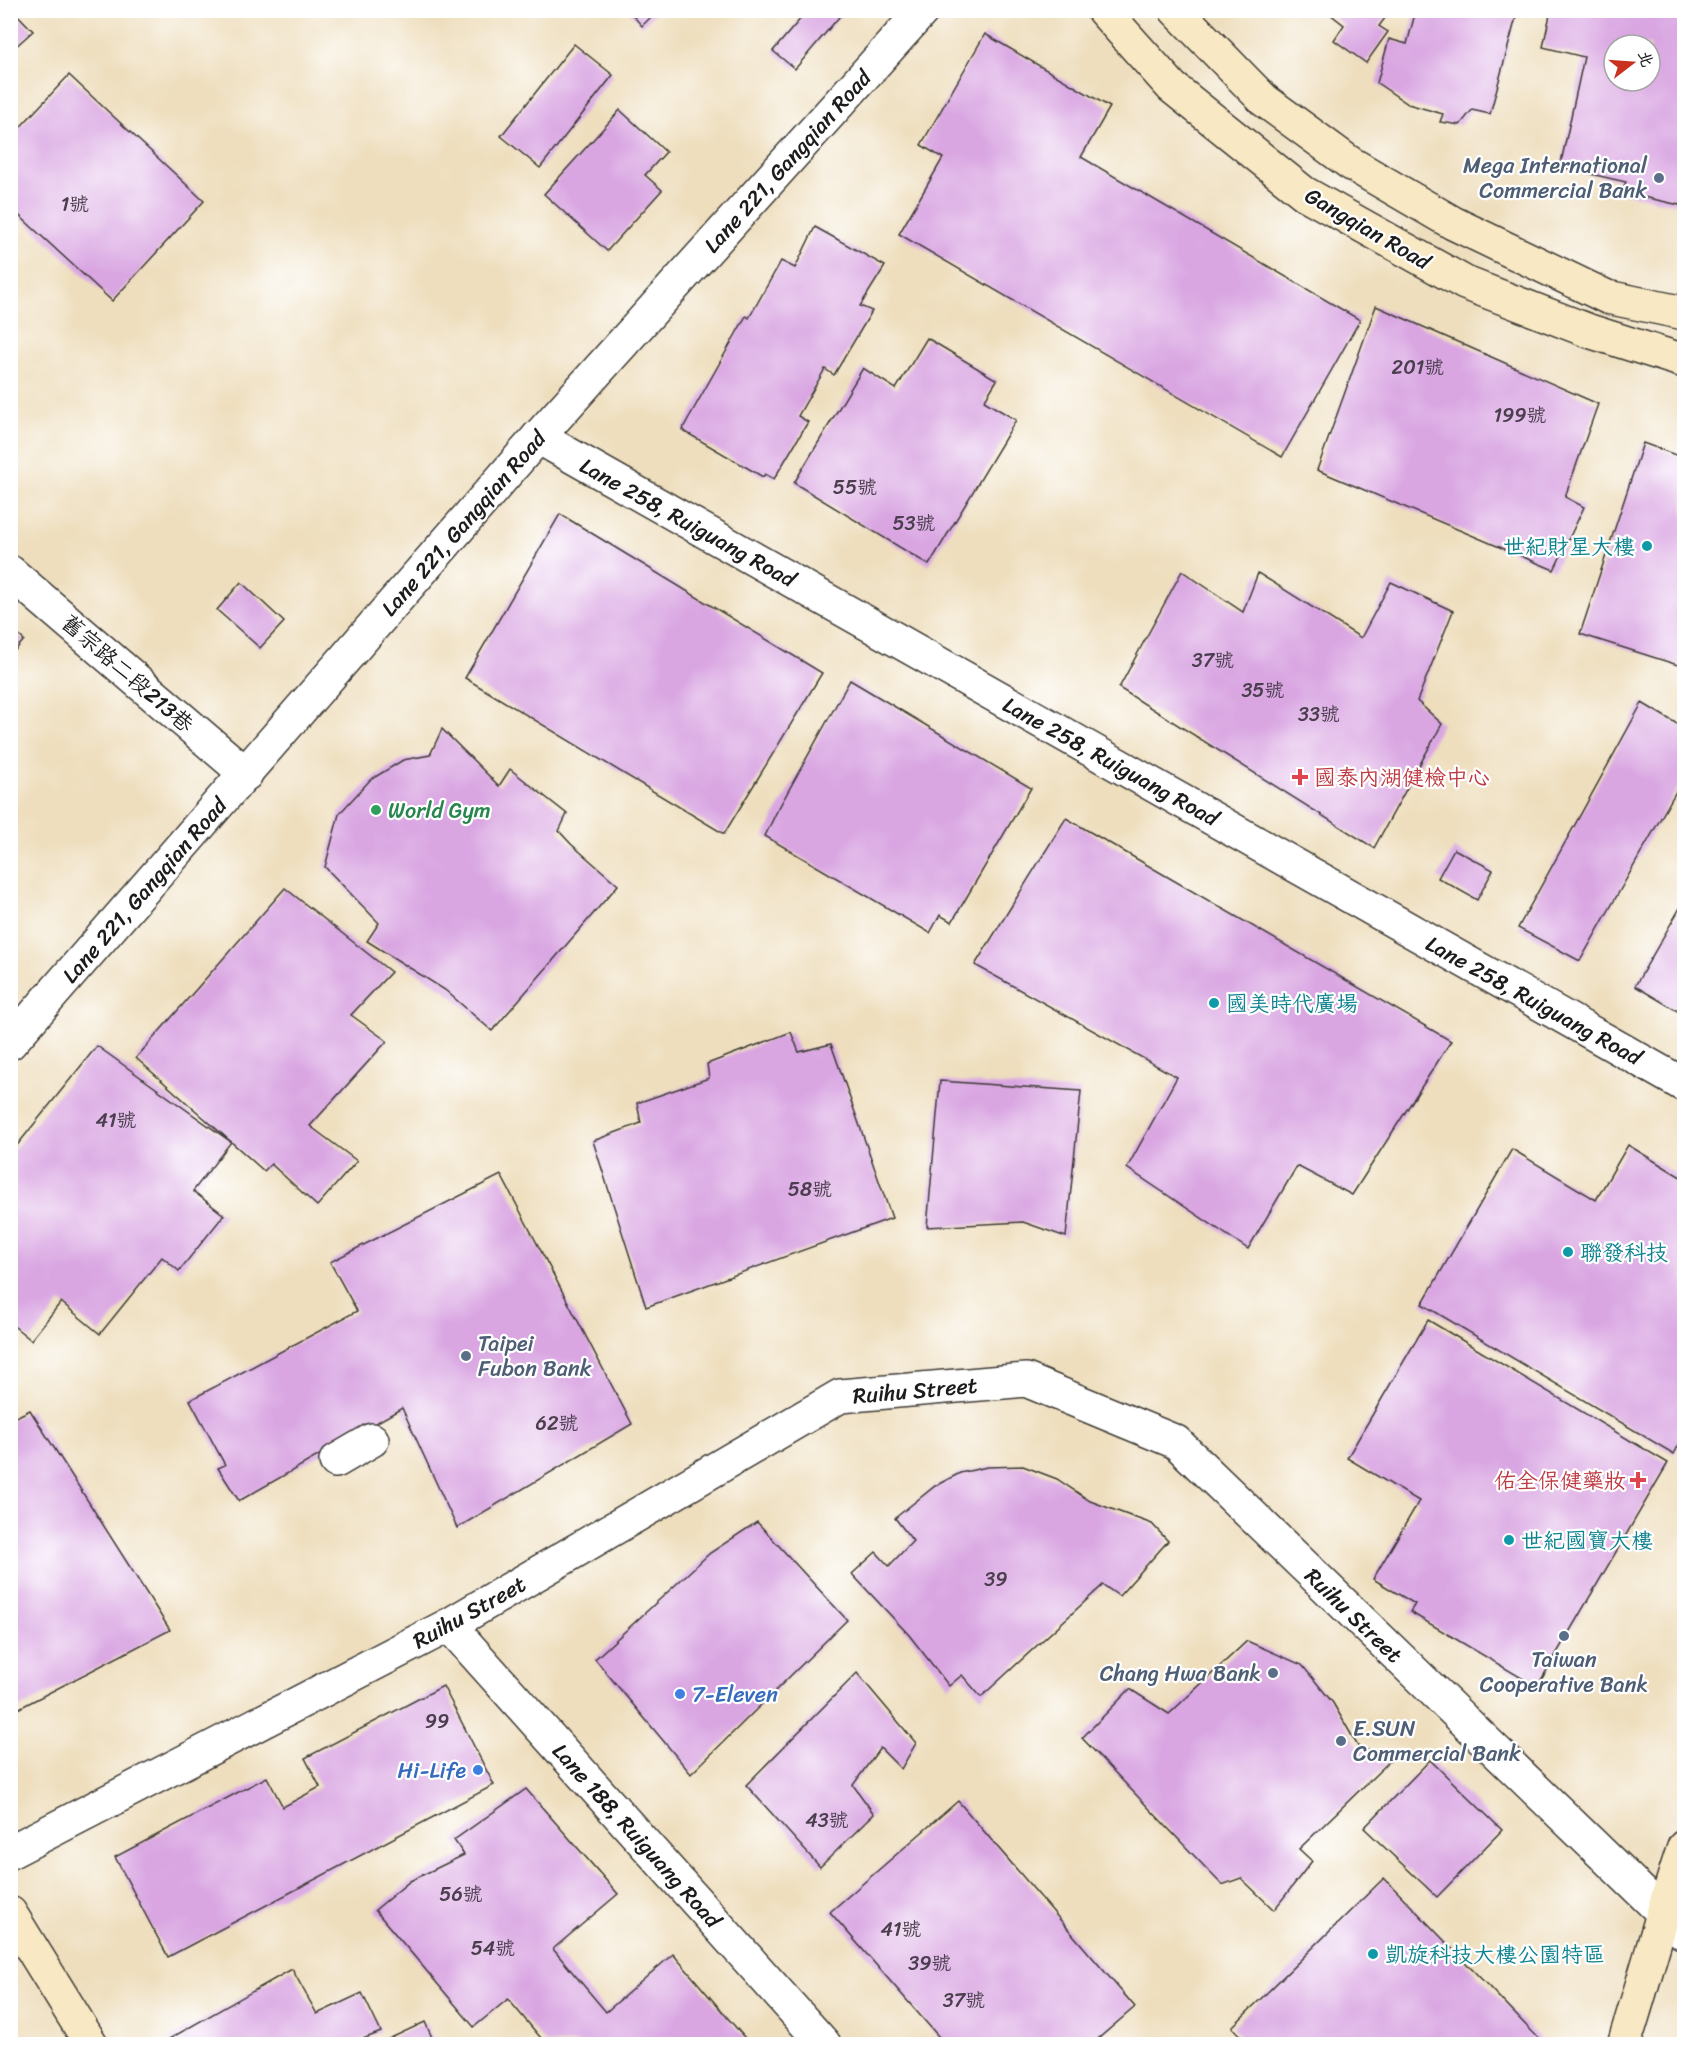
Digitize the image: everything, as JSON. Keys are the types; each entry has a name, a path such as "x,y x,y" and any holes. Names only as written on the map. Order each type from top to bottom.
{"street":[{"name":"Lane 221, Gangqian Road","path":"10,1042 538,437 924,10"},
{"name":"Gangqian Road","path":"1103,10 1172,87 1304,193 1465,283 1589,331 1684,361"},
{"name":"Gangqian Road","path":"1176,10 1264,100 1350,163 1453,223 1607,297 1684,313"},
{"name":"Lane 258, Ruiguang Road","path":"538,437 1684,1084"},
{"name":"舊宗路二段213巷","path":"10,572 246,774"},
{"name":"Ruihu Street","path":"10,1852 449,1625 840,1396 1026,1380 1176,1442 1673,1923"},
{"path":"336,1461 371,1437"},
{"name":"Lane 188, Ruiguang Road","path":"449,1625 824,2044"},
{"path":"1624,2044 1646,1978 1673,1923 1684,1847"},
{"path":"10,1913 91,2044"}],"building":[{"path":"10,10 13,10 33,31 13,49 10,46"},
{"path":"628,10 658,10 642,26"},
{"path":"808,10 845,10 795,69 773,51"},
{"path":"1325,10 1391,10 1379,26 1388,32 1366,63 1334,40 1344,25"},
{"path":"1416,10 1518,10 1490,114 1472,110 1460,125 1440,122 1443,114 1408,104 1377,83 1389,39 1407,44"},
{"path":"1551,10 1684,10 1684,206 1621,192 1626,182 1560,167 1584,57 1543,47"},
{"path":"985,34 1110,107 1081,157 1360,320 1282,457 899,234 943,158 921,145"},
{"path":"574,44 613,75 540,168 501,136"},
{"path":"69,75 204,201 112,301 10,207 10,138"},
{"path":"620,110 666,152 645,175 662,190 607,251 544,194"},
{"path":"815,227 885,266 860,306 872,311 834,375 825,369 798,416 808,422 774,479 765,474 763,477 682,430 746,316 749,318 781,261 795,268"},
{"path":"1376,306 1598,404 1565,497 1584,507 1554,570 1317,470"},
{"path":"927,338 997,380 984,401 1016,420 929,565 794,483 863,368 896,389"},
{"name":"世紀財星大樓","path":"1643,443 1684,458 1684,667 1580,634"},
{"path":"560,514 822,673 724,834 465,678"},
{"path":"1182,571 1243,612 1258,573 1361,638 1391,582 1453,611 1417,701 1442,724 1374,848 1119,688"},
{"path":"241,582 284,622 260,648 217,610"},
{"path":"10,628 24,640 10,656"},
{"path":"850,680 1031,788 952,922 940,915 930,933 765,836"},
{"path":"1642,703 1684,728 1684,777 1580,961 1518,928"},
{"path":"442,729 499,786 510,769 567,814 559,831 618,885 492,1031 445,990 367,941 379,923 325,867 339,814 370,780 403,760 430,755"},
{"name":"國美時代廣場","path":"1066,818 1451,1041 1352,1195 1297,1166 1248,1249 1127,1168 1177,1077 975,965"},
{"path":"1454,849 1493,870 1477,900 1438,878"},
{"path":"285,888 391,972 351,1015 387,1041 310,1126 357,1161 317,1206 271,1164 264,1171 136,1058"},
{"path":"1684,901 1684,1015 1635,986"},
{"path":"791,1032 799,1052 831,1044 892,1218 646,1307 593,1141 641,1123 637,1103 709,1078 707,1064"},
{"path":"97,1046 231,1142 193,1191 224,1215 179,1271 162,1257 100,1334 61,1302 31,1340 10,1323 10,1154"},
{"path":"940,1081 1081,1091 1066,1237 1023,1222 927,1227"},
{"name":"聯發科技","path":"1628,1145 1684,1179 1684,1435 1674,1454 1422,1304 1512,1149 1596,1200"},
{"path":"501,1175 632,1424 457,1528 402,1408 239,1501 218,1468 225,1465 190,1400 357,1311 330,1262"},
{"name":"世紀國寶大樓","path":"1428,1320 1668,1463 1537,1687 1410,1612 1415,1604 1373,1579 1419,1501 1347,1458"},
{"path":"30,1410 170,1630 10,1713 10,1420"},
{"path":"1023,1466 1057,1479 1090,1501 1152,1524 1168,1541 1119,1596 1103,1585 981,1697 962,1675 949,1686 909,1635 852,1574 876,1552 889,1566 913,1541 895,1518 935,1486 960,1473 987,1467"},
{"path":"757,1522 847,1620 691,1774 595,1659 710,1553"},
{"path":"1247,1641 1302,1665 1333,1703 1359,1748 1394,1757 1299,1849 1312,1861 1274,1910 1241,1878 1222,1885 1082,1738 1130,1689 1169,1714"},
{"path":"857,1673 916,1743 901,1769 880,1748 853,1785 874,1814 820,1867 746,1785"},
{"path":"443,1686 494,1785 168,1957 115,1857 267,1777 283,1807 320,1787 305,1758"},
{"path":"1430,1760 1502,1830 1437,1897 1364,1828"},
{"path":"526,1789 618,1894 553,1949 606,2012 673,1954 750,2044 546,2044 508,1999 474,2027 375,1910 410,1881 464,1855 454,1840"},
{"path":"958,1801 1135,2007 1092,2044 945,2044 830,1912"},
{"name":"凱旋科技大樓公園特區","path":"1384,1878 1544,2044 1340,2044 1346,2038 1338,2044 1248,2044 1232,2027"},
{"path":"292,1969 317,2014 362,1993 381,2032 350,2044 172,2044 169,2039"},
{"path":"425,2022 435,2044 378,2044"}],"place":[{"name":"Mega International Commercial Bank","path":"1659,178"},
{"name":"世紀財星大樓","path":"1647,546"},
{"name":"國泰內湖健檢中心","path":"1300,777"},
{"name":"World Gym","path":"376,810"},
{"name":"國美時代廣場","path":"1214,1003"},
{"name":"聯發科技","path":"1568,1252"},
{"name":"Taipei Fubon Bank","path":"466,1356"},
{"name":"佑全保健藥妝","path":"1638,1480"},
{"name":"世紀國寶大樓","path":"1509,1540"},
{"name":"Taiwan Cooperative Bank","path":"1564,1636"},
{"name":"Chang Hwa Bank","path":"1273,1673"},
{"name":"7-Eleven","path":"680,1694"},
{"name":"E.SUN Commercial Bank","path":"1341,1741"},
{"name":"Hi-Life","path":"478,1770"},
{"name":"凱旋科技大樓公園特區","path":"1373,1954"}]}
